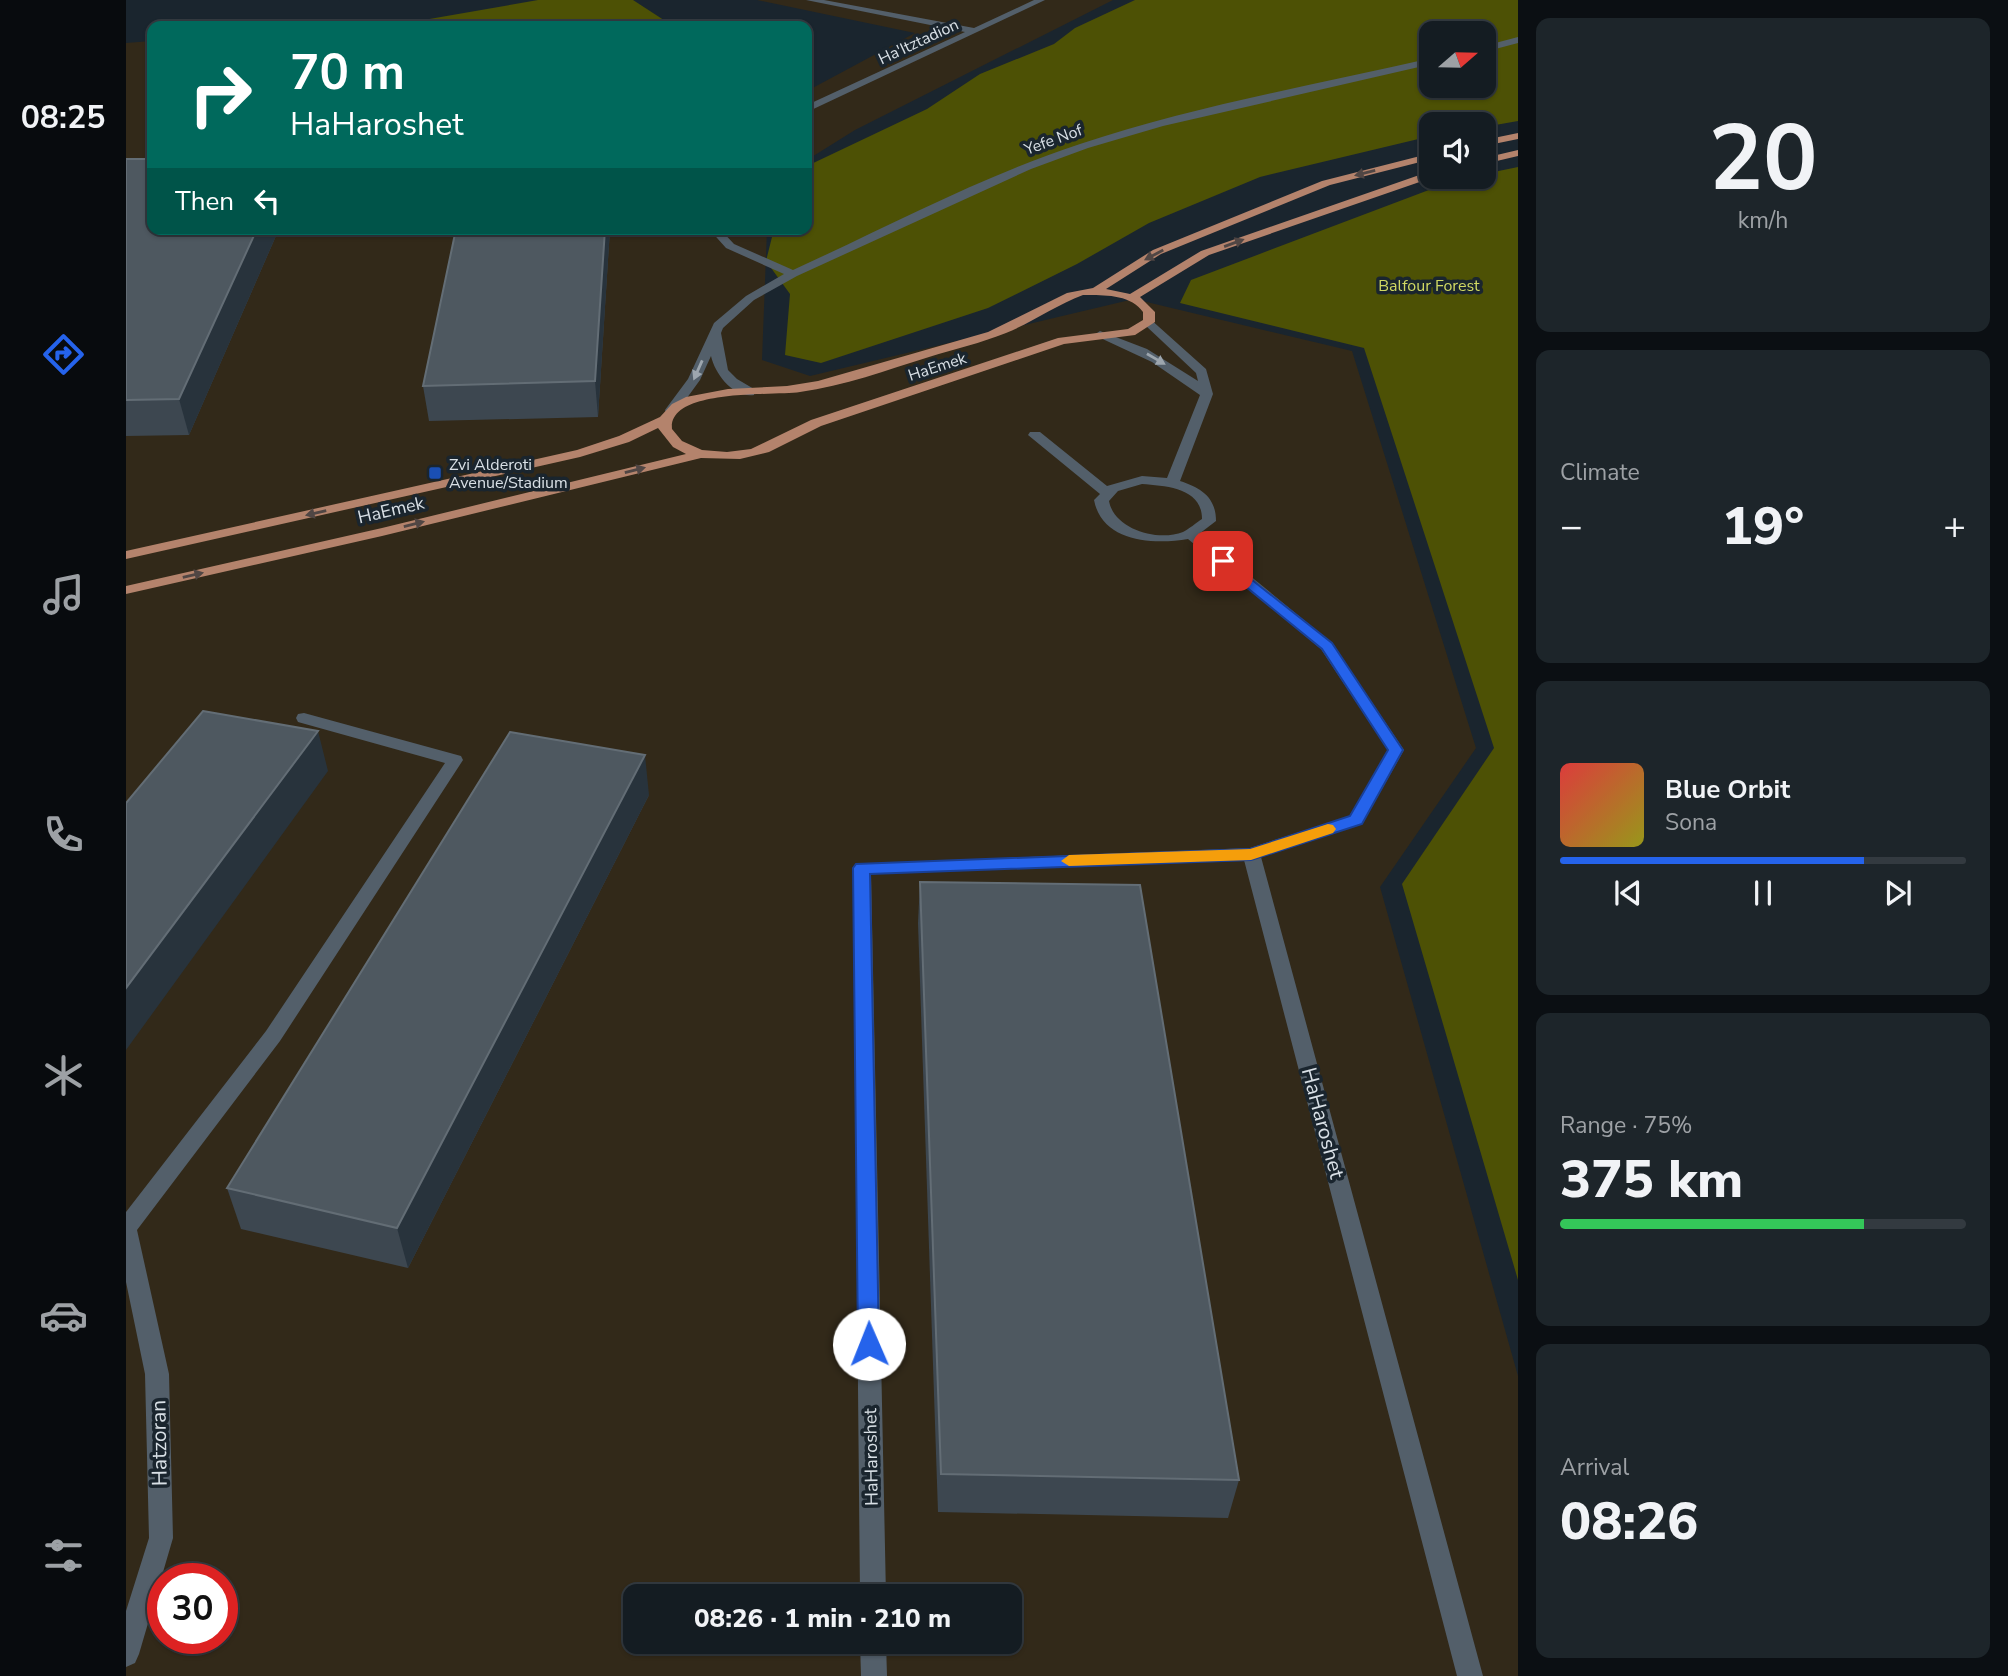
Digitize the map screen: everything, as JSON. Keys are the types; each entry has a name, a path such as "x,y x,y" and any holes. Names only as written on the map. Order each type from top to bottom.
{"main road":[{"path":"1496,141 1518,136"},
{"path":"1496,158 1518,153"},
{"name":"HaEmek","path":"1097,291 1157,252 1326,183 1419,159"},
{"path":"1149,322 1147,307 1131,298 1205,253 1315,212 1419,178"},
{"name":"HaEmek","path":"126,555 580,453 624,439 668,415 683,402 700,396 805,387 888,366 996,333 1027,320 1069,296 1097,291 1131,298"},
{"name":"HaEmek","path":"668,415 665,431 673,441 686,449 725,456 765,449 793,432 1062,341 1131,332 1149,322"},
{"name":"HaEmek","path":"126,590 382,532 704,453"}],"street":[{"path":"810,0 975,31"},
{"name":"Ha'Itztadion","path":"812,108 1041,0"},
{"path":"1496,46 1518,40"},
{"name":"Yefe Nof","path":"668,415 694,380 718,326 750,298 793,274 1027,167 1074,149 1170,121 1419,64"},
{"path":"720,235 730,246 793,274"},
{"path":"1149,322 1202,372 1207,394 1172,483"},
{"path":"718,326 716,364 730,382 749,392"},
{"path":"1100,335 1131,344 1174,369 1207,394"},
{"path":"1035,435 1106,492"},
{"path":"1142,480 1172,483 1199,495 1207,503 1209,521 1190,534 1154,538 1119,529 1107,520 1100,510 1100,501 1106,492 1115,486 1142,480"},
{"name":"HaHaroshet","path":"873,1584 862,868 1251,854 1356,820 1396,750 1327,646 1190,534"},
{"path":"126,1229 273,1035 455,760 304,718"},
{"name":"HaHaroshet","path":"1251,854 1470,1676"},
{"name":"Hatzoran","path":"126,1229 157,1374 161,1538 126,1654"},
{"path":"873,1654 874,1676"}],"shaded area":[{"path":"757,0 1113,0 855,130 812,157 812,88 915,33"},
{"path":"147,41 147,235 767,235 762,360 810,376 1134,299 1352,351 1476,748 1380,887 1518,1376 1518,1676 126,1676 126,43"}],"green space":[{"path":"538,0 633,0 665,21 418,21"},
{"path":"1135,0 1518,0 1518,121 1496,125 1496,112 1419,112 1419,139 1260,177 1149,223 1077,264 988,308 821,363 785,355 790,294 766,261 772,235 812,235 812,164 927,109 980,74 1054,44 1075,28"},
{"name":"Balfour Forest","path":"1518,167 1518,1280 1402,884 1494,748 1364,348 1180,303 1191,280 1432,189 1496,189 1496,172"}],"building":[{"path":"126,159 147,159 147,235 254,235 179,399 126,400"},
{"path":"455,235 605,235 595,381 423,386"},
{"path":"203,711 318,731 126,988 126,803"},
{"path":"510,732 645,755 397,1228 227,1188"},
{"path":"920,882 1140,885 1239,1480 941,1474"}],"slow traffic":[{"path":"1069,861 1251,854 1328,829"}],"place":[{"name":"Zvi Alderoti Avenue/Stadium","path":"435,473"}],"route":[{"path":"869,1344 862,868 1251,854 1356,820 1396,750 1327,646 1223,561"}]}
